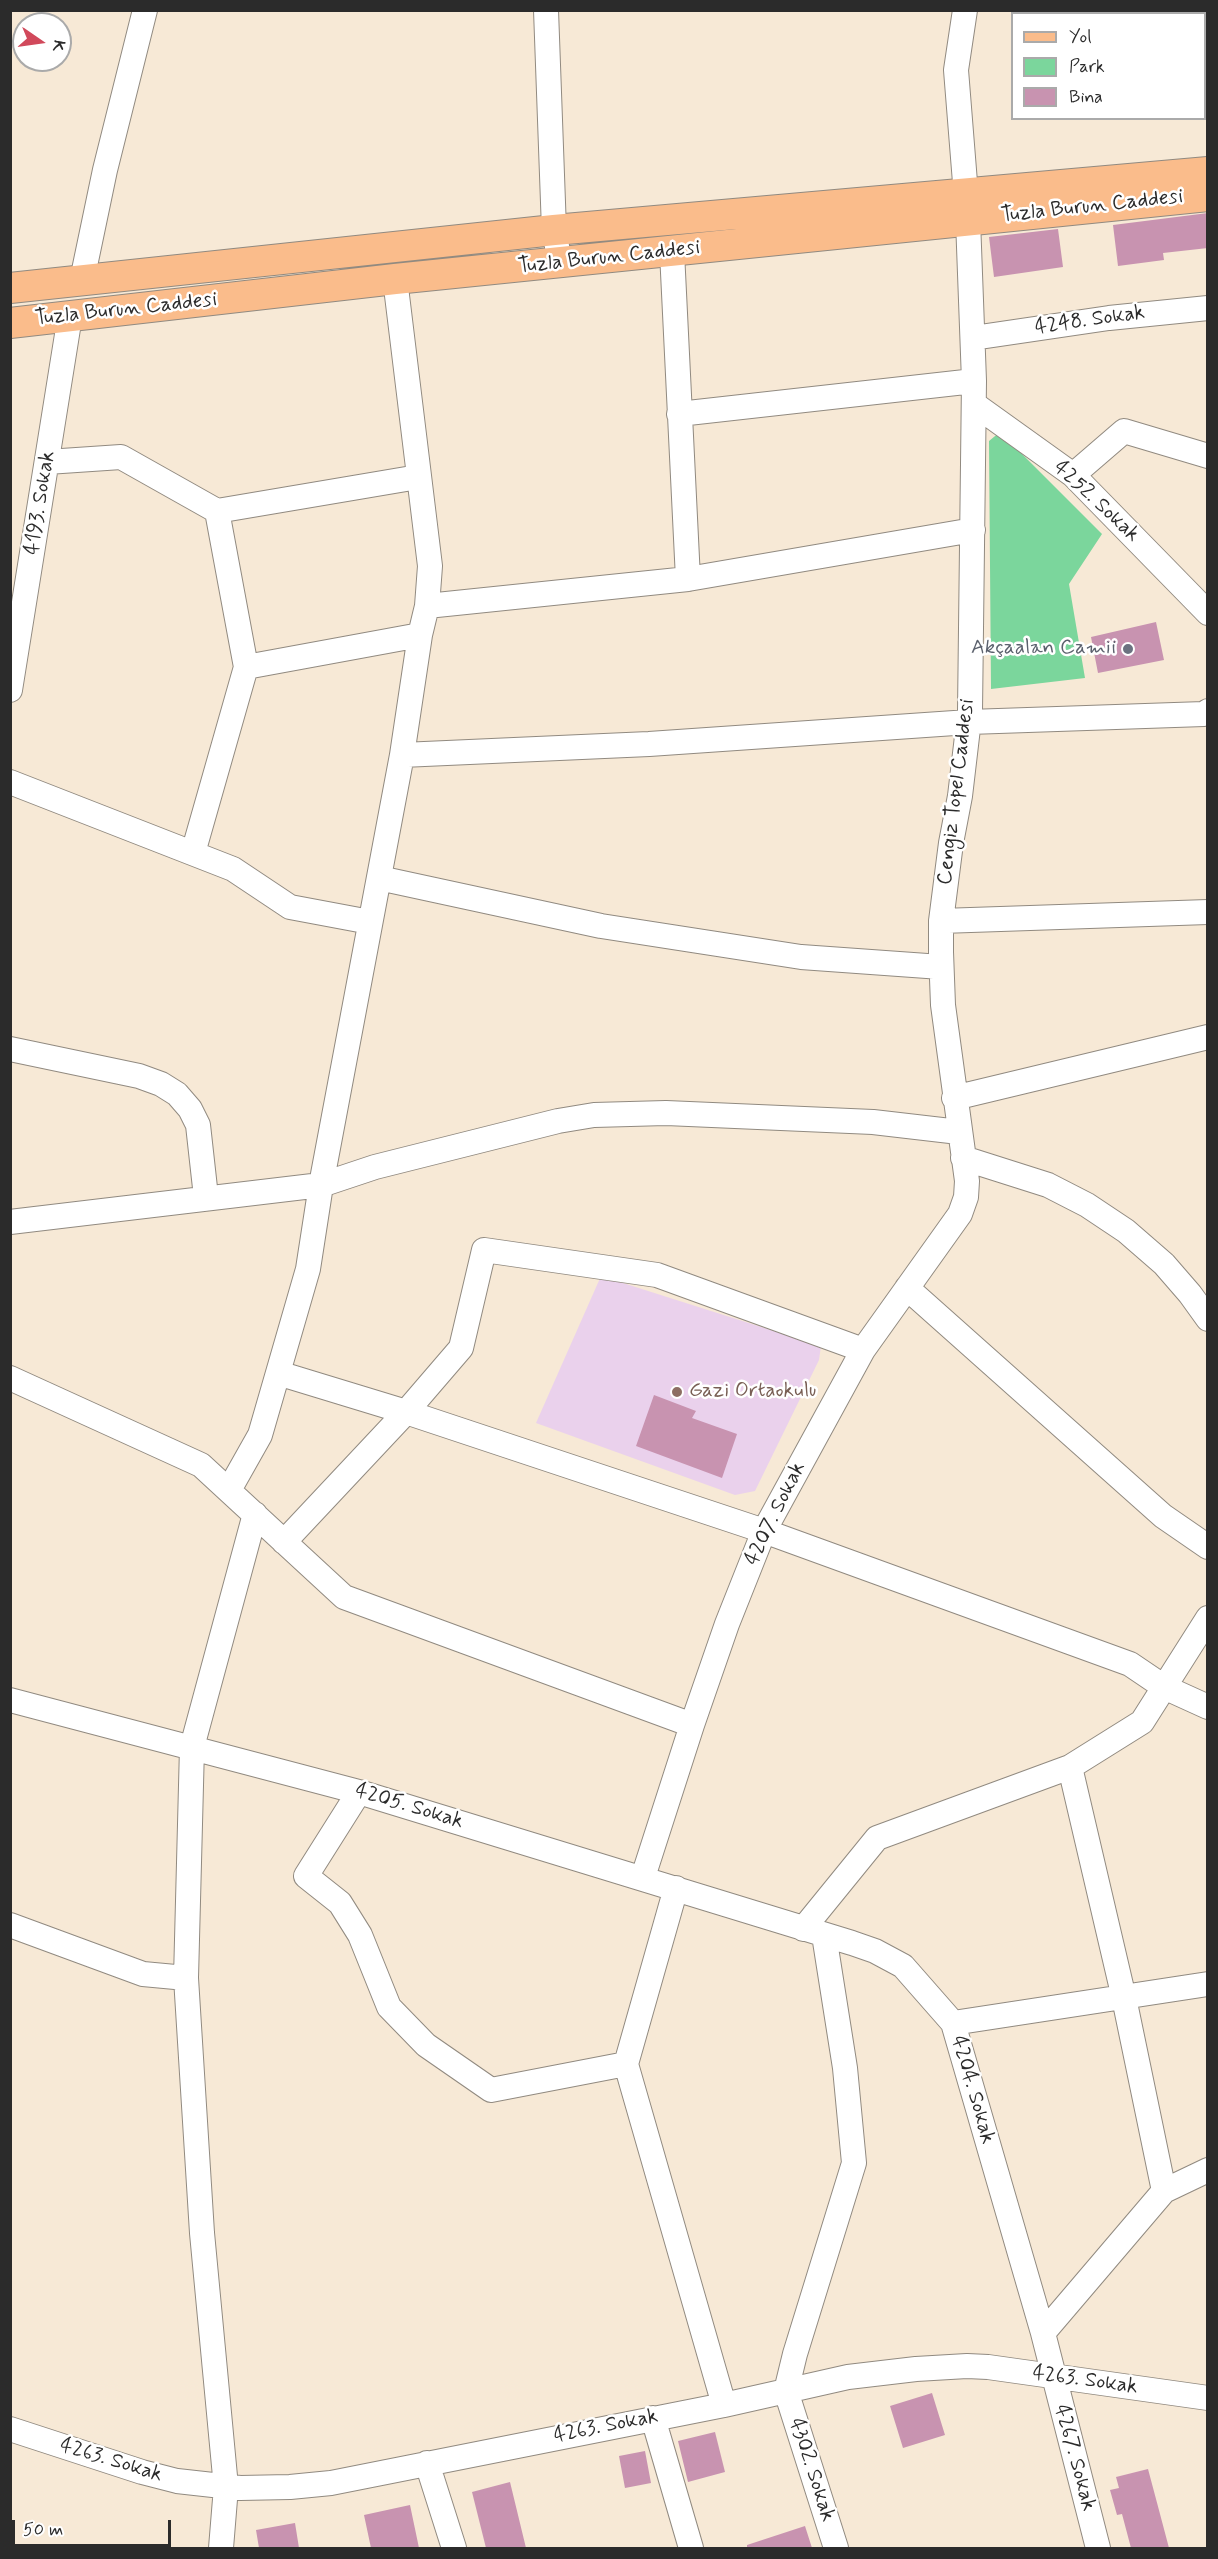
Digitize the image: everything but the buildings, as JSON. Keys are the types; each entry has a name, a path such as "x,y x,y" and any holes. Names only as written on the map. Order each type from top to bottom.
{"main road":[{"name":"Tuzla Burun Caddesi","path":"10,323 395,279 672,252 1208,172"},
{"name":"Tuzla Burun Caddesi","path":"10,288 554,230 1208,196"}],"street":[{"path":"82,280 105,170 145,10"},
{"path":"546,10 554,230 560,263"},
{"name":"Cengiz Topel Caddesi","path":"965,10 956,70 967,208 973,338 973,530 969,722 941,921 943,1005 965,1169"},
{"path":"672,252 688,579"},
{"path":"229,1490 260,1435 308,1269 321,1185 402,755 420,635 427,606 430,566 395,279"},
{"name":"4248. Sokak","path":"973,338 1108,318 1208,308"},
{"name":"4193. Sokak","path":"10,690 17,607 47,462 70,316"},
{"path":"680,414 974,393"},
{"name":"4252. Sokak","path":"974,393 1073,475 1208,613"},
{"path":"1073,475 1124,431 1208,456"},
{"path":"47,462 121,457 217,511 418,477"},
{"path":"193,853 246,667 217,511"},
{"path":"427,606 688,579 973,530"},
{"path":"246,667 420,635"},
{"path":"402,755 649,744 969,722 1204,714 1208,711"},
{"path":"10,782 233,869 290,907 370,922"},
{"path":"379,878 601,926 801,957 941,967"},
{"path":"941,921 1208,912"},
{"path":"954,1098 1208,1037"},
{"path":"10,1049 97,1066 161,1084 177,1094 190,1109 198,1125 206,1197"},
{"path":"10,1222 321,1185 375,1167 558,1121 594,1115 666,1113 873,1122 959,1132"},
{"path":"965,1169 1048,1185 1087,1205 1126,1231 1164,1264 1207,1317"},
{"name":"4207. Sokak","path":"643,1877 692,1725 764,1532 863,1350 960,1214 965,1169"},
{"path":"284,1542 406,1412 461,1348 484,1250 657,1275 863,1350"},
{"path":"907,1288 1163,1516 1208,1547"},
{"path":"278,1373 406,1412 764,1532 1130,1664 1164,1687 1208,1707"},
{"path":"10,1378 201,1465 344,1597 692,1725"},
{"path":"221,2548 226,2487 202,2233 186,1978 192,1747 255,1514"},
{"path":"786,2391 854,2163 845,2068 813,1932 877,1838 1070,1767 1142,1722 1208,1618"},
{"name":"4205. Sokak","path":"10,1700 359,1792 643,1877 813,1932"},
{"path":"1070,1767 1125,1998 1164,2190"},
{"path":"359,1792 306,1876 340,1903 360,1935 389,2007 426,2045 491,2090 626,2064"},
{"path":"676,1888 626,2064 724,2405"},
{"path":"10,1925 143,1974 186,1978"},
{"name":"4204. Sokak","path":"813,1932 875,1951 903,1966 953,2023 1042,2333"},
{"path":"953,2023 1208,1984"},
{"path":"1042,2333 1164,2190 1208,2170"},
{"name":"4267. Sokak","path":"1042,2333 1098,2548"},
{"name":"4263. Sokak","path":"10,2429 142,2472 177,2481 226,2487 314,2485 724,2405 848,2377 948,2366 988,2367 1208,2398"},
{"name":"4302. Sokak","path":"786,2391 836,2548"},
{"path":"652,2418 691,2548"},
{"path":"427,2463 454,2548"}],"shaded area":[{"name":"Gazi Ortaokulu","path":"601,1276 821,1346 819,1360 755,1491 735,1495 536,1423"}],"green space":[{"path":"1000,432 1102,534 1069,584 1085,678 991,689 989,441"}],"place":[{"name":"Akçaalan Camii","path":"1128,649"},
{"name":"Gazi Ortaokulu","path":"677,1392"}]}
